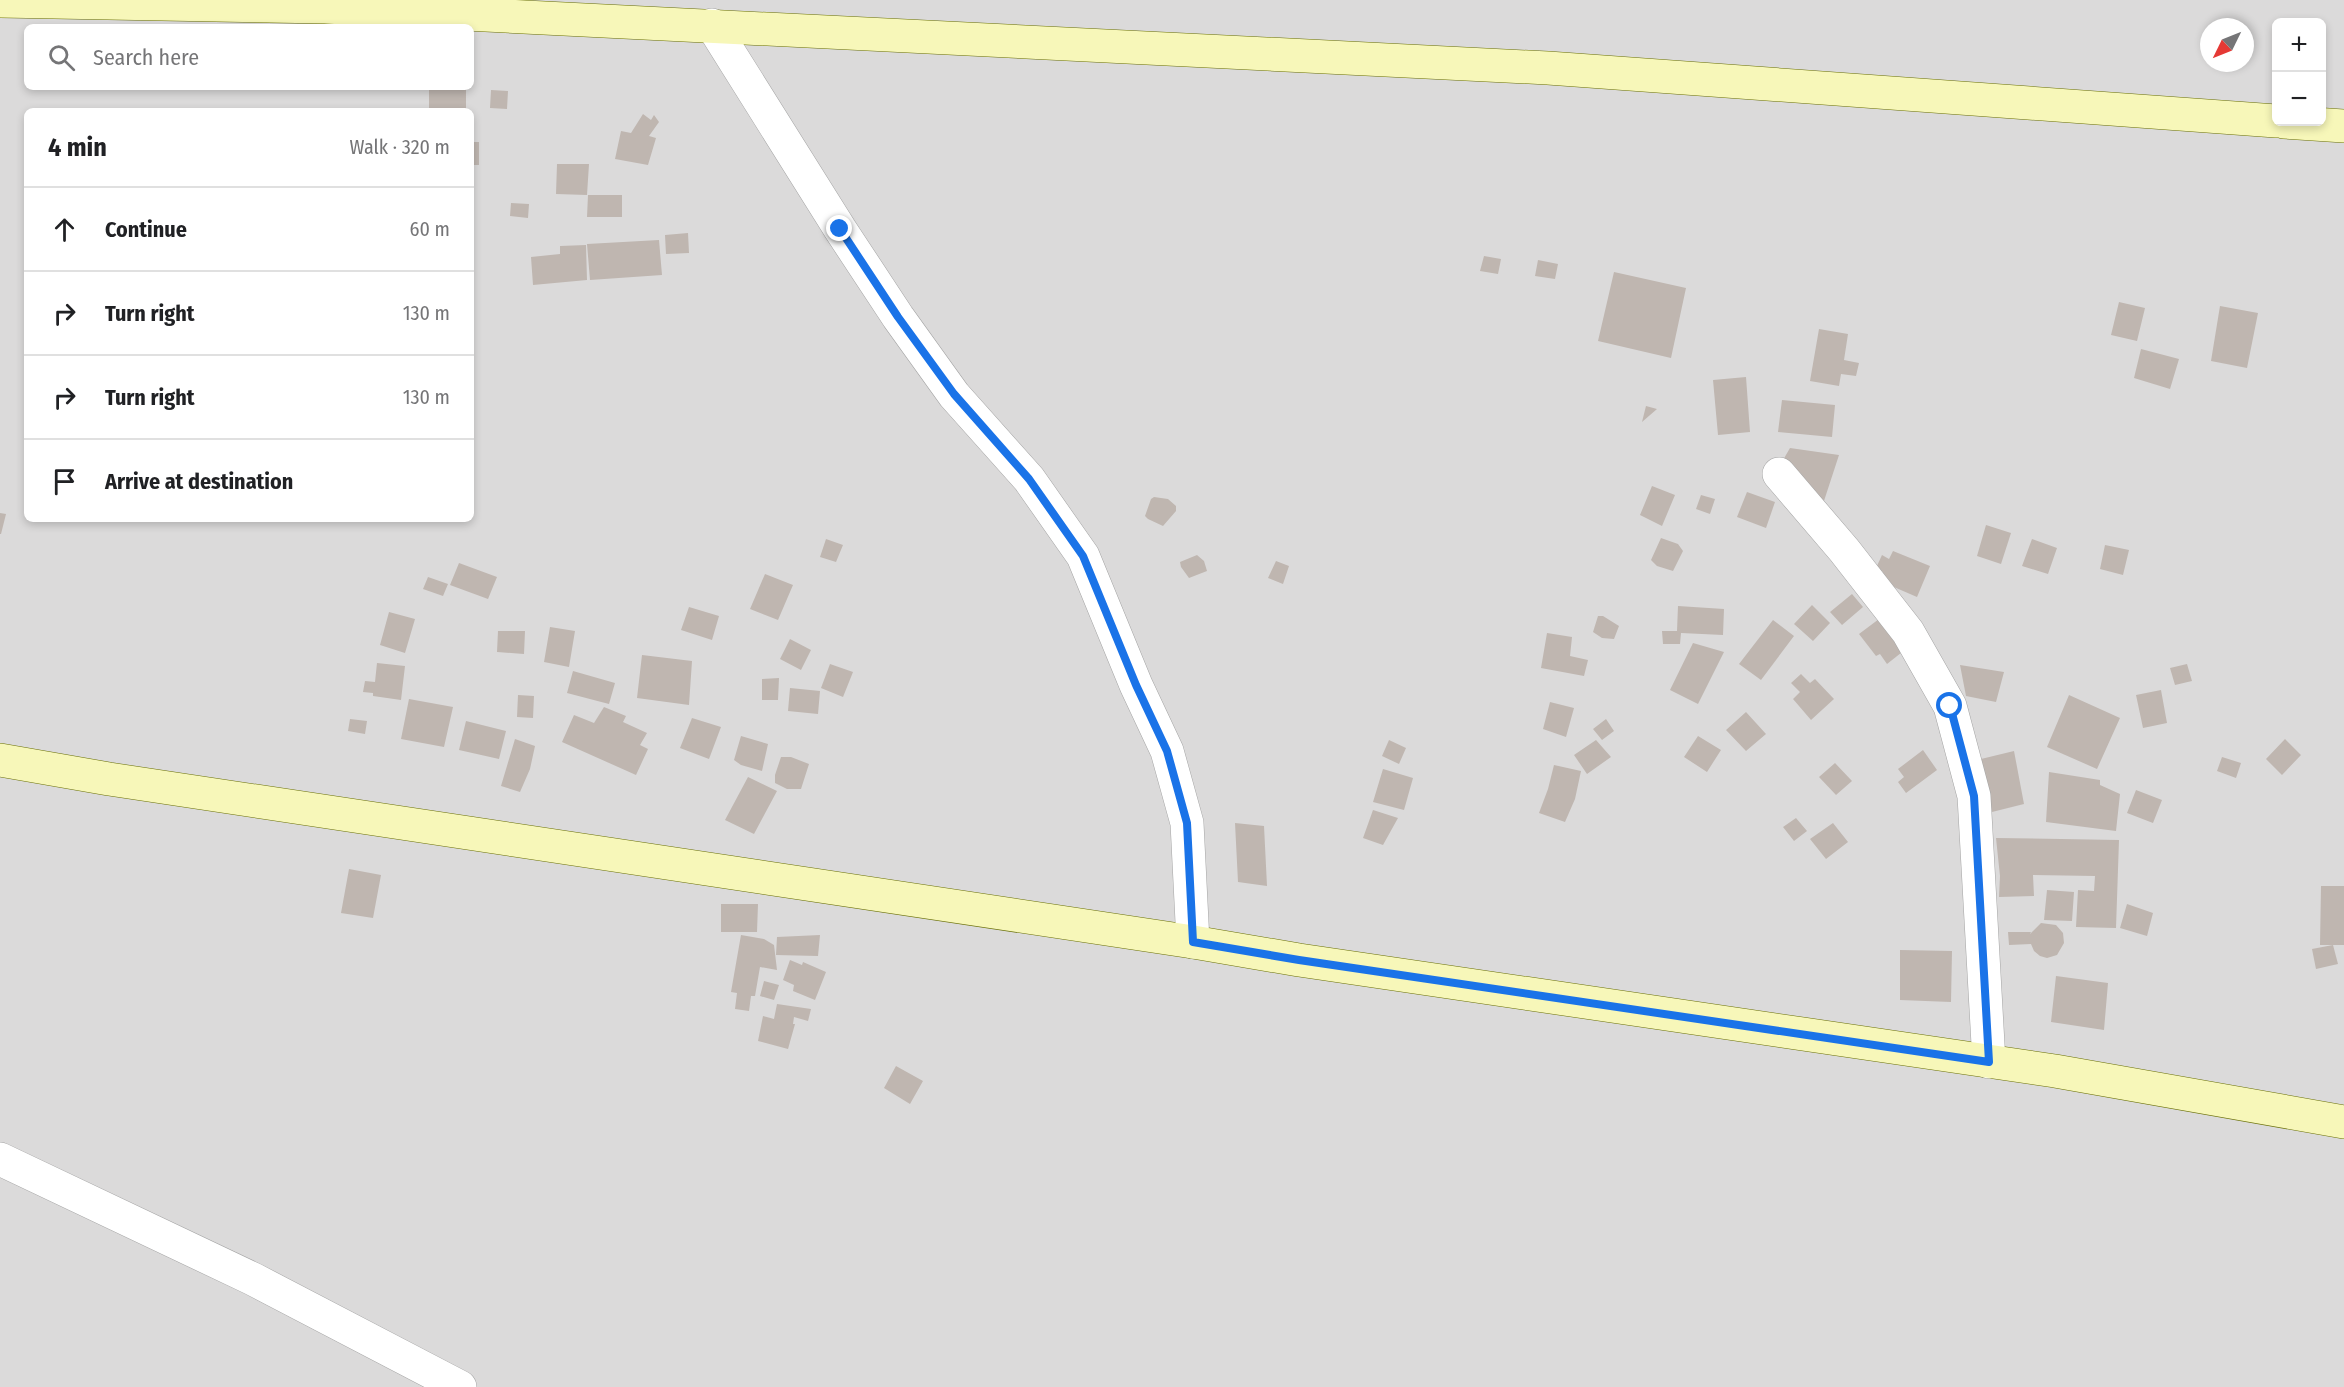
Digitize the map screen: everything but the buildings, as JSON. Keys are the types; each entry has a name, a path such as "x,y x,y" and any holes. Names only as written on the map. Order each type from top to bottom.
{"street":[{"path":"0,2 325,7 1548,68 2272,121"},
{"path":"712,25 898,317 954,394 1029,479 1083,556 1136,685 1167,751 1187,823 1193,942"},
{"path":"2326,125 2344,126"},
{"path":"1779,474 1844,550 1908,632 1950,706 1974,796 1989,1062"},
{"path":"0,760 132,783 1193,942 1311,962 2055,1071 2344,1122"},
{"path":"0,1159 252,1279 460,1387"}],"shaded area":[{"path":"0,0 2344,0 2344,1387 0,1387"}],"route":[{"path":"840,229 898,317 954,394 1029,479 1083,556 1136,685 1167,751 1187,823 1193,942 1299,960 1989,1062 1974,796 1950,706"}]}
